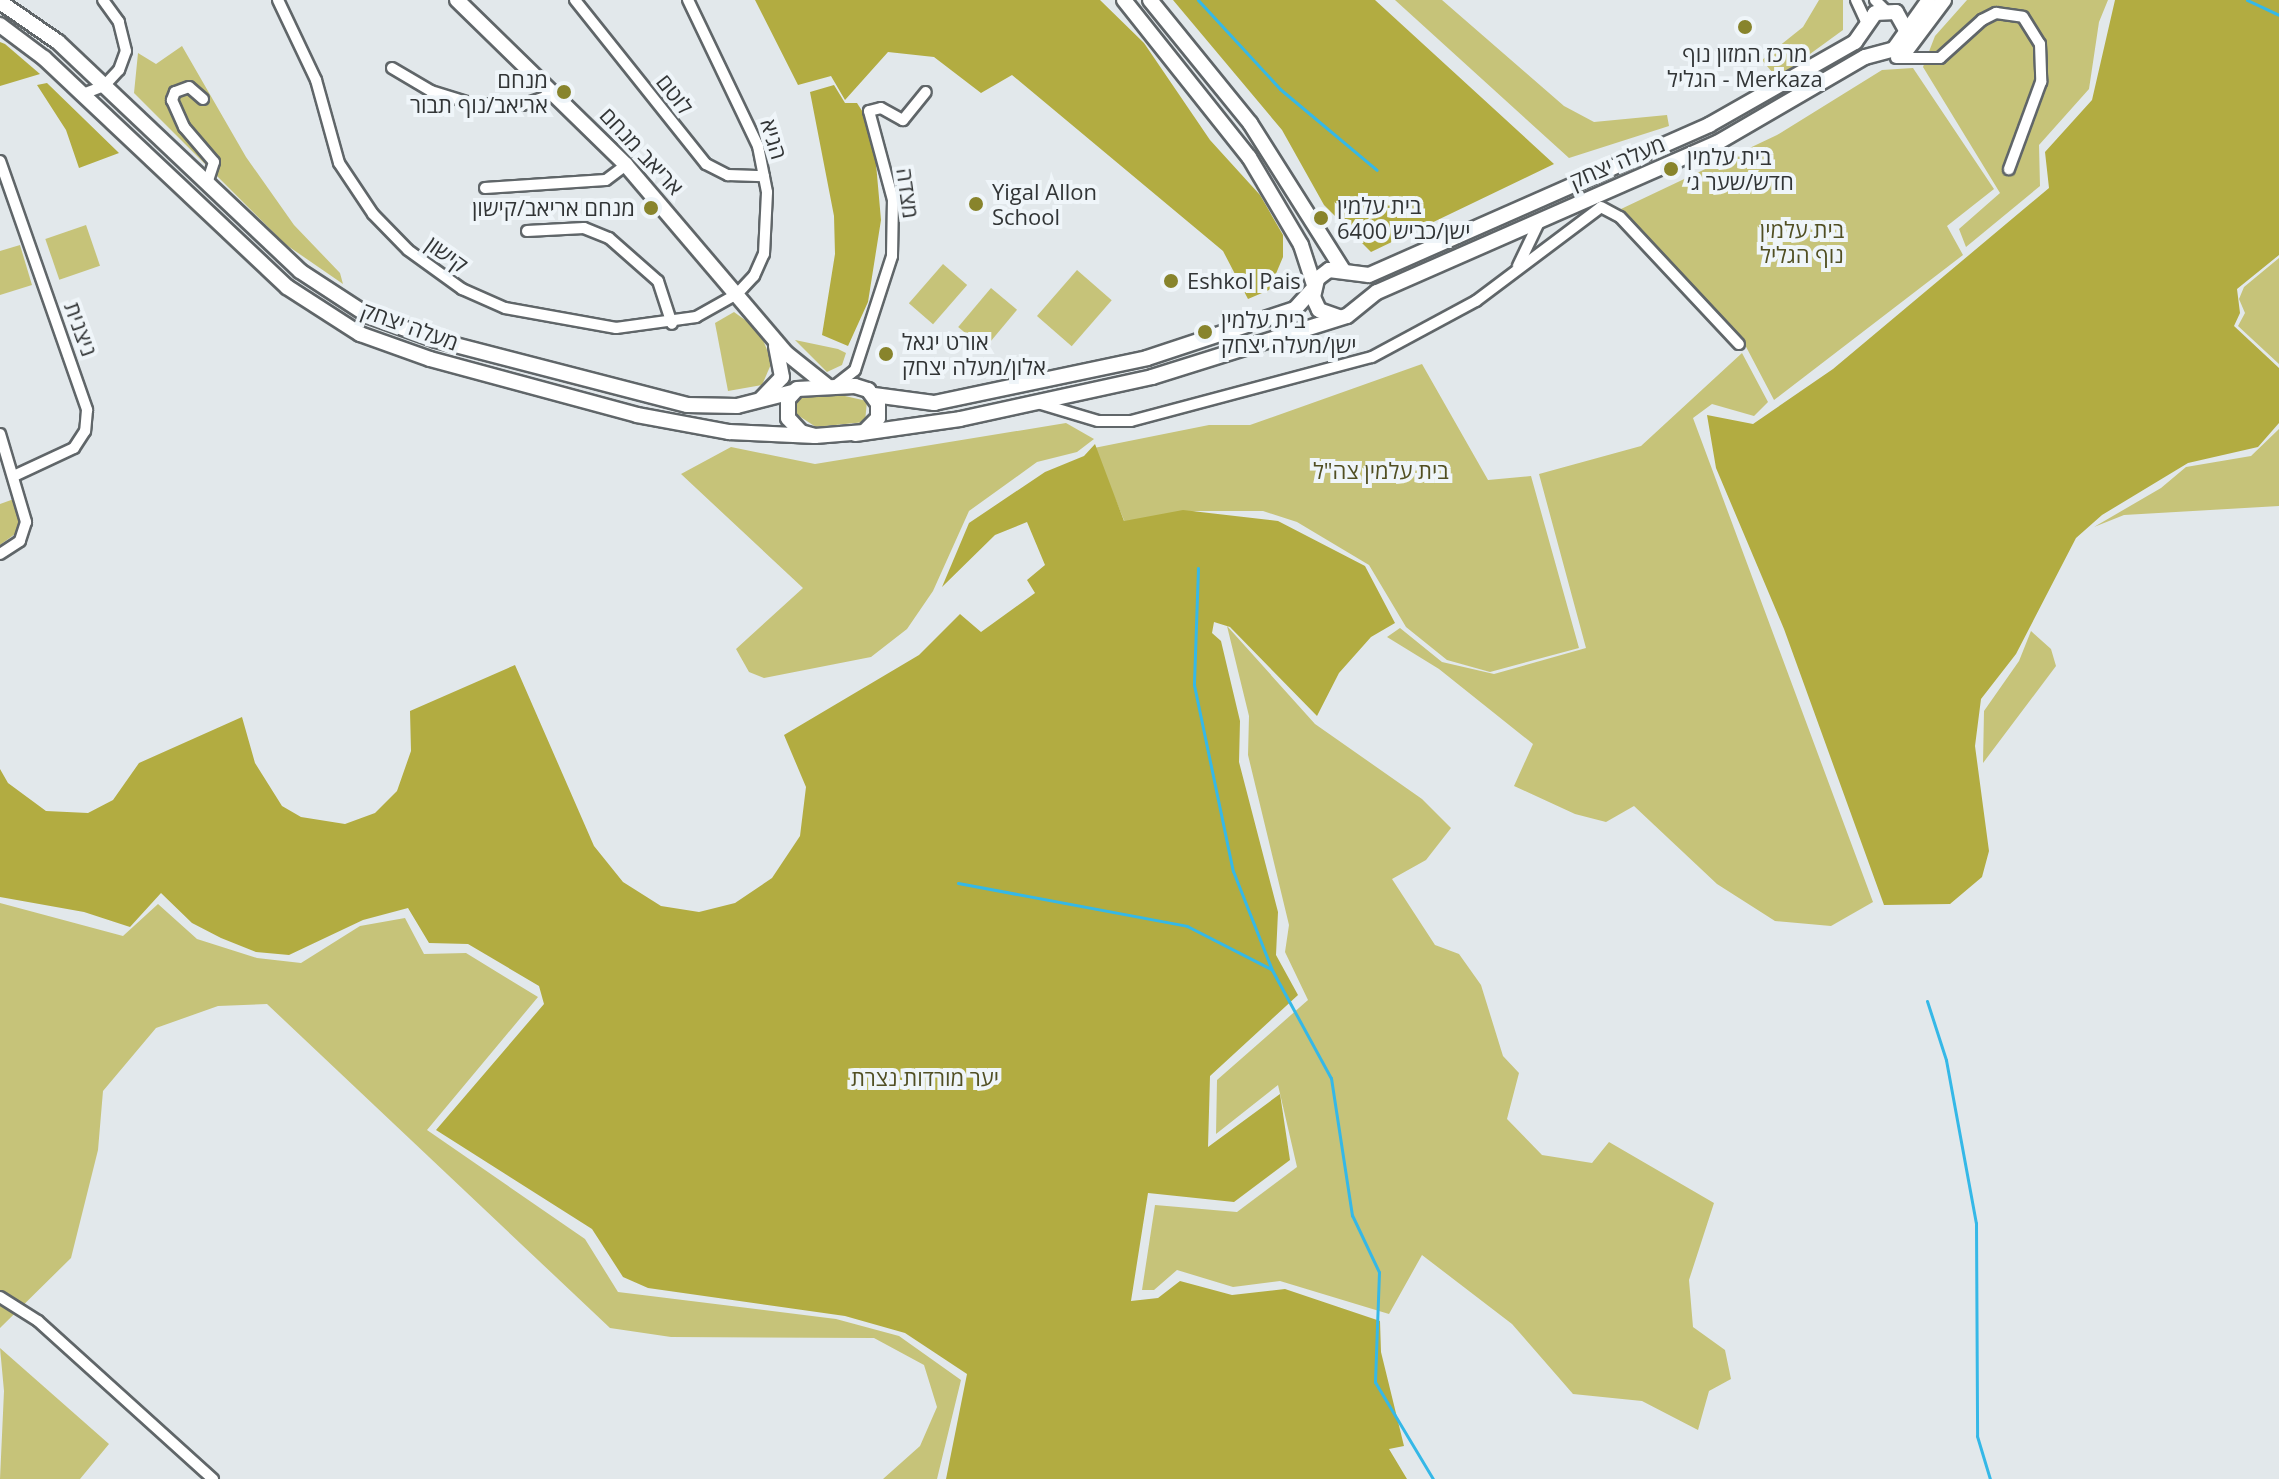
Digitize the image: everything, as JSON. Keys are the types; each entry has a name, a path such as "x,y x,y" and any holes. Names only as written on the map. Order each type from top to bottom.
{"main road":[{"name":"אריאב מנחם","path":"457,0 557,93 626,165 776,340"},
{"path":"1124,0 1249,157 1301,245 1319,310 1339,317"},
{"path":"855,434 1033,403 1152,377 1339,317 1358,305 1361,291 1250,123 1150,0"},
{"path":"1892,54 1929,0"},
{"path":"1892,54 1923,27 1944,0"},
{"name":"מעלה יצחק","path":"0,2 58,42 300,271 389,325 668,401 705,406 755,403 795,390 831,385 871,393"},
{"path":"1892,54 1870,42 1867,26 1887,5 1902,16 1907,32"},
{"name":"מעלה יצחק","path":"0,25 83,94 287,287 360,334 430,359 650,418 729,432 815,436 855,434"},
{"name":"מעלה יצחק","path":"1347,271 1369,275 1709,125 1855,42 1867,26"},
{"name":"מעלה יצחק","path":"1358,305 1540,220 1701,150 1776,113 1865,57 1892,54"},
{"path":"855,434 870,428 878,418 871,393 934,403 1147,358 1295,309 1322,274 1347,271"},
{"path":"776,340 795,390 786,406 788,418 801,432 815,436"},
{"path":"755,403 782,377 776,340"},
{"path":"776,340 831,385"}],"street":[{"path":"83,94 104,86 119,70 126,51 119,22 103,0"},
{"name":"קישון","path":"278,0 316,80 339,163 373,214 422,263 481,299 528,315 616,328 672,324 696,317 737,294"},
{"name":"לוטם","path":"575,0 706,164 728,175 764,176"},
{"name":"הגיא","path":"688,0 748,121 764,176 768,214 764,254 754,276 737,294"},
{"path":"1856,0 1867,26"},
{"path":"1892,54 1947,55 1970,30 1996,13 2023,17 2034,28 2040,44 2041,82 2009,169"},
{"path":"1923,27 1924,50 1935,57"},
{"path":"392,68 431,91 473,104 522,105 557,93"},
{"path":"203,99 189,87 175,92 172,100 184,127 214,162 207,184"},
{"name":"מצדה","path":"831,385 850,376 862,353 884,294 893,242 888,173 869,111 881,108 903,120 926,92"},
{"name":"ניצנית","path":"0,161 87,410 85,431 74,448 14,476"},
{"path":"485,188 606,180 626,165"},
{"path":"1033,403 1115,423 1240,394 1372,357 1441,323 1513,274 1585,216 1610,208 1739,344"},
{"path":"1513,274 1540,220"},
{"path":"527,231 584,228 609,238 658,281 672,324"},
{"name":"מצדה","path":"862,353 859,373 871,393"},
{"path":"0,434 14,476 26,530 14,548 0,554"},
{"path":"0,1297 38,1321 213,1479"}],"green space":[{"path":"755,0 1100,0 1144,43 1210,140 1260,195 1283,235 1283,257 1269,290 1248,299 1223,251 1012,75 981,93 934,57 888,52 845,100 831,76 798,85"},
{"path":"1173,0 1375,0 1554,164 1371,252 1324,205 1282,130"},
{"path":"1395,0 1442,0 1564,106 1594,122 1667,115 1669,126 1569,158"},
{"path":"1819,0 1843,0 1843,30 1777,78 1762,60 1803,27"},
{"path":"1967,0 2108,0 2099,22 2089,89 2039,145 2040,186 1966,247 1959,229 2000,193 1923,67 1935,36"},
{"path":"2115,0 2279,0 2279,255 2237,289 2240,313 2234,326 2279,368 2279,423 2258,447 2188,463 2102,515 2076,538 2016,654 1981,699 1975,746 1989,851 1982,877 1950,904 1884,905 1784,629 1716,468 1707,415 1753,424 1833,369 2049,188 2045,152 2092,100"},
{"path":"0,42 5,44 40,74 0,86"},
{"path":"182,46 246,157 294,225 340,273 343,284 285,244 134,93 138,53 156,64"},
{"name":"בית עלמין נוף הגליל","path":"1913,68 1994,189 1947,226 1963,255 1774,400 1743,341 1621,209 1777,135 1882,70"},
{"path":"47,83 119,153 79,168 66,130 37,85"},
{"path":"834,85 845,103 857,103 866,117 874,141 881,220 868,302 848,346 822,335 835,254 834,216 810,92"},
{"path":"86,225 100,266 59,280 45,239"},
{"path":"20,245 32,285 0,295 0,251"},
{"path":"2279,258 2279,364 2238,326 2245,313 2239,299 2244,287"},
{"path":"943,264 967,285 933,324 909,303"},
{"path":"1077,270 1112,300 1072,346 1037,316"},
{"path":"991,288 1017,310 984,349 958,327"},
{"path":"734,312 759,330 772,362 762,385 728,391 715,323"},
{"path":"795,340 846,353 842,365 827,372"},
{"path":"1742,353 1768,402 1754,416 1712,404 1693,418 1873,902 1831,926 1775,921 1717,884 1634,806 1606,822 1575,814 1514,786 1533,744 1439,669 1387,637 1400,628 1442,662 1494,674 1586,648 1539,474 1641,446"},
{"name":"בית עלמין צה\"ל","path":"1422,364 1488,480 1531,476 1579,648 1490,672 1447,660 1406,627 1369,565 1297,522 1263,511 1196,511 1126,525 1094,448 1209,425 1250,425"},
{"path":"836,394 867,401 865,422 816,427 796,414 796,403 805,395"},
{"path":"1066,423 1094,439 1077,452 1037,462 969,511 933,591 907,629 871,657 764,678 749,672 736,649 803,588 681,474 731,447 815,464"},
{"path":"2279,429 2279,506 2124,515 2094,527 2161,488 2186,467 2251,456"},
{"name":"יער מורדות נצרת","path":"1095,444 1124,521 1183,510 1278,521 1365,566 1395,623 1371,637 1339,673 1317,716 1230,627 1214,622 1212,633 1221,641 1240,721 1239,762 1278,912 1276,955 1298,995 1210,1076 1208,1147 1280,1094 1290,1160 1234,1202 1148,1193 1131,1301 1158,1298 1180,1281 1232,1295 1285,1289 1380,1321 1381,1352 1404,1446 1389,1449 1407,1479 946,1479 967,1374 905,1333 845,1316 648,1288 623,1277 592,1229 436,1130 544,1004 539,986 468,944 429,943 408,908 363,920 289,955 256,952 221,938 192,923 161,893 130,927 84,912 0,897 0,769 8,783 46,811 88,813 113,800 139,763 242,717 255,763 282,806 301,817 345,824 375,813 397,791 411,751 410,711 515,665 594,846 623,882 661,906 699,912 735,903 772,878 800,836 806,787 784,735 919,655 960,614 981,632 1035,593 1027,580 1045,565 1027,522 995,535 942,587 969,523 1045,472 1084,456"},
{"path":"14,499 19,524 15,534 0,545 0,504"},
{"path":"1227,626 1315,724 1422,799 1451,828 1426,860 1392,879 1435,945 1459,954 1481,985 1503,1056 1519,1073 1507,1119 1542,1155 1592,1163 1609,1142 1714,1203 1689,1280 1693,1327 1725,1350 1731,1379 1709,1391 1698,1430 1642,1401 1573,1394 1512,1324 1422,1255 1389,1314 1280,1281 1233,1287 1177,1270 1154,1290 1142,1290 1155,1205 1237,1212 1297,1167 1278,1085 1216,1134 1217,1080 1308,1000 1285,952 1289,925 1248,755 1249,716"},
{"path":"2031,631 2051,649 2056,666 1983,763 1984,711 2019,661"},
{"path":"0,903 123,936 158,904 197,939 257,958 301,963 360,926 405,918 424,954 466,953 538,997 427,1130 585,1239 618,1292 836,1319 899,1336 961,1380 937,1479 883,1479 920,1446 937,1407 924,1365 874,1338 671,1337 610,1328 267,1004 218,1006 156,1028 103,1091 98,1150 71,1258 0,1328"},
{"path":"0,1348 109,1444 80,1479 0,1479 4,1391"}],"waterway":[{"path":"1198,0 1280,89 1377,170"},
{"path":"2247,0 2279,15"},
{"path":"1198,568 1194,685 1233,871 1272,970 1331,1078 1352,1215 1379,1272 1375,1382 1433,1479"},
{"path":"958,883 1187,926 1271,969"},
{"path":"1927,1001 1946,1060 1976,1223 1977,1436 1990,1479"}],"place":[{"name":"מרכז המזון נוף הגליל - Merkaza","path":"1745,27"},
{"name":"מנחם אריאב/נוף תבור","path":"564,92"},
{"name":"בית עלמין חדש/שער ג׳","path":"1671,169"},
{"name":"Yigal Allon School","path":"976,204"},
{"name":"מנחם אריאב/קישון","path":"651,208"},
{"name":"בית עלמין ישן/כביש 6400","path":"1321,218"},
{"name":"Eshkol Pais","path":"1171,281"},
{"name":"בית עלמין ישן/מעלה יצחק","path":"1205,332"},
{"name":"אורט יגאל אלון/מעלה יצחק","path":"886,354"}]}
